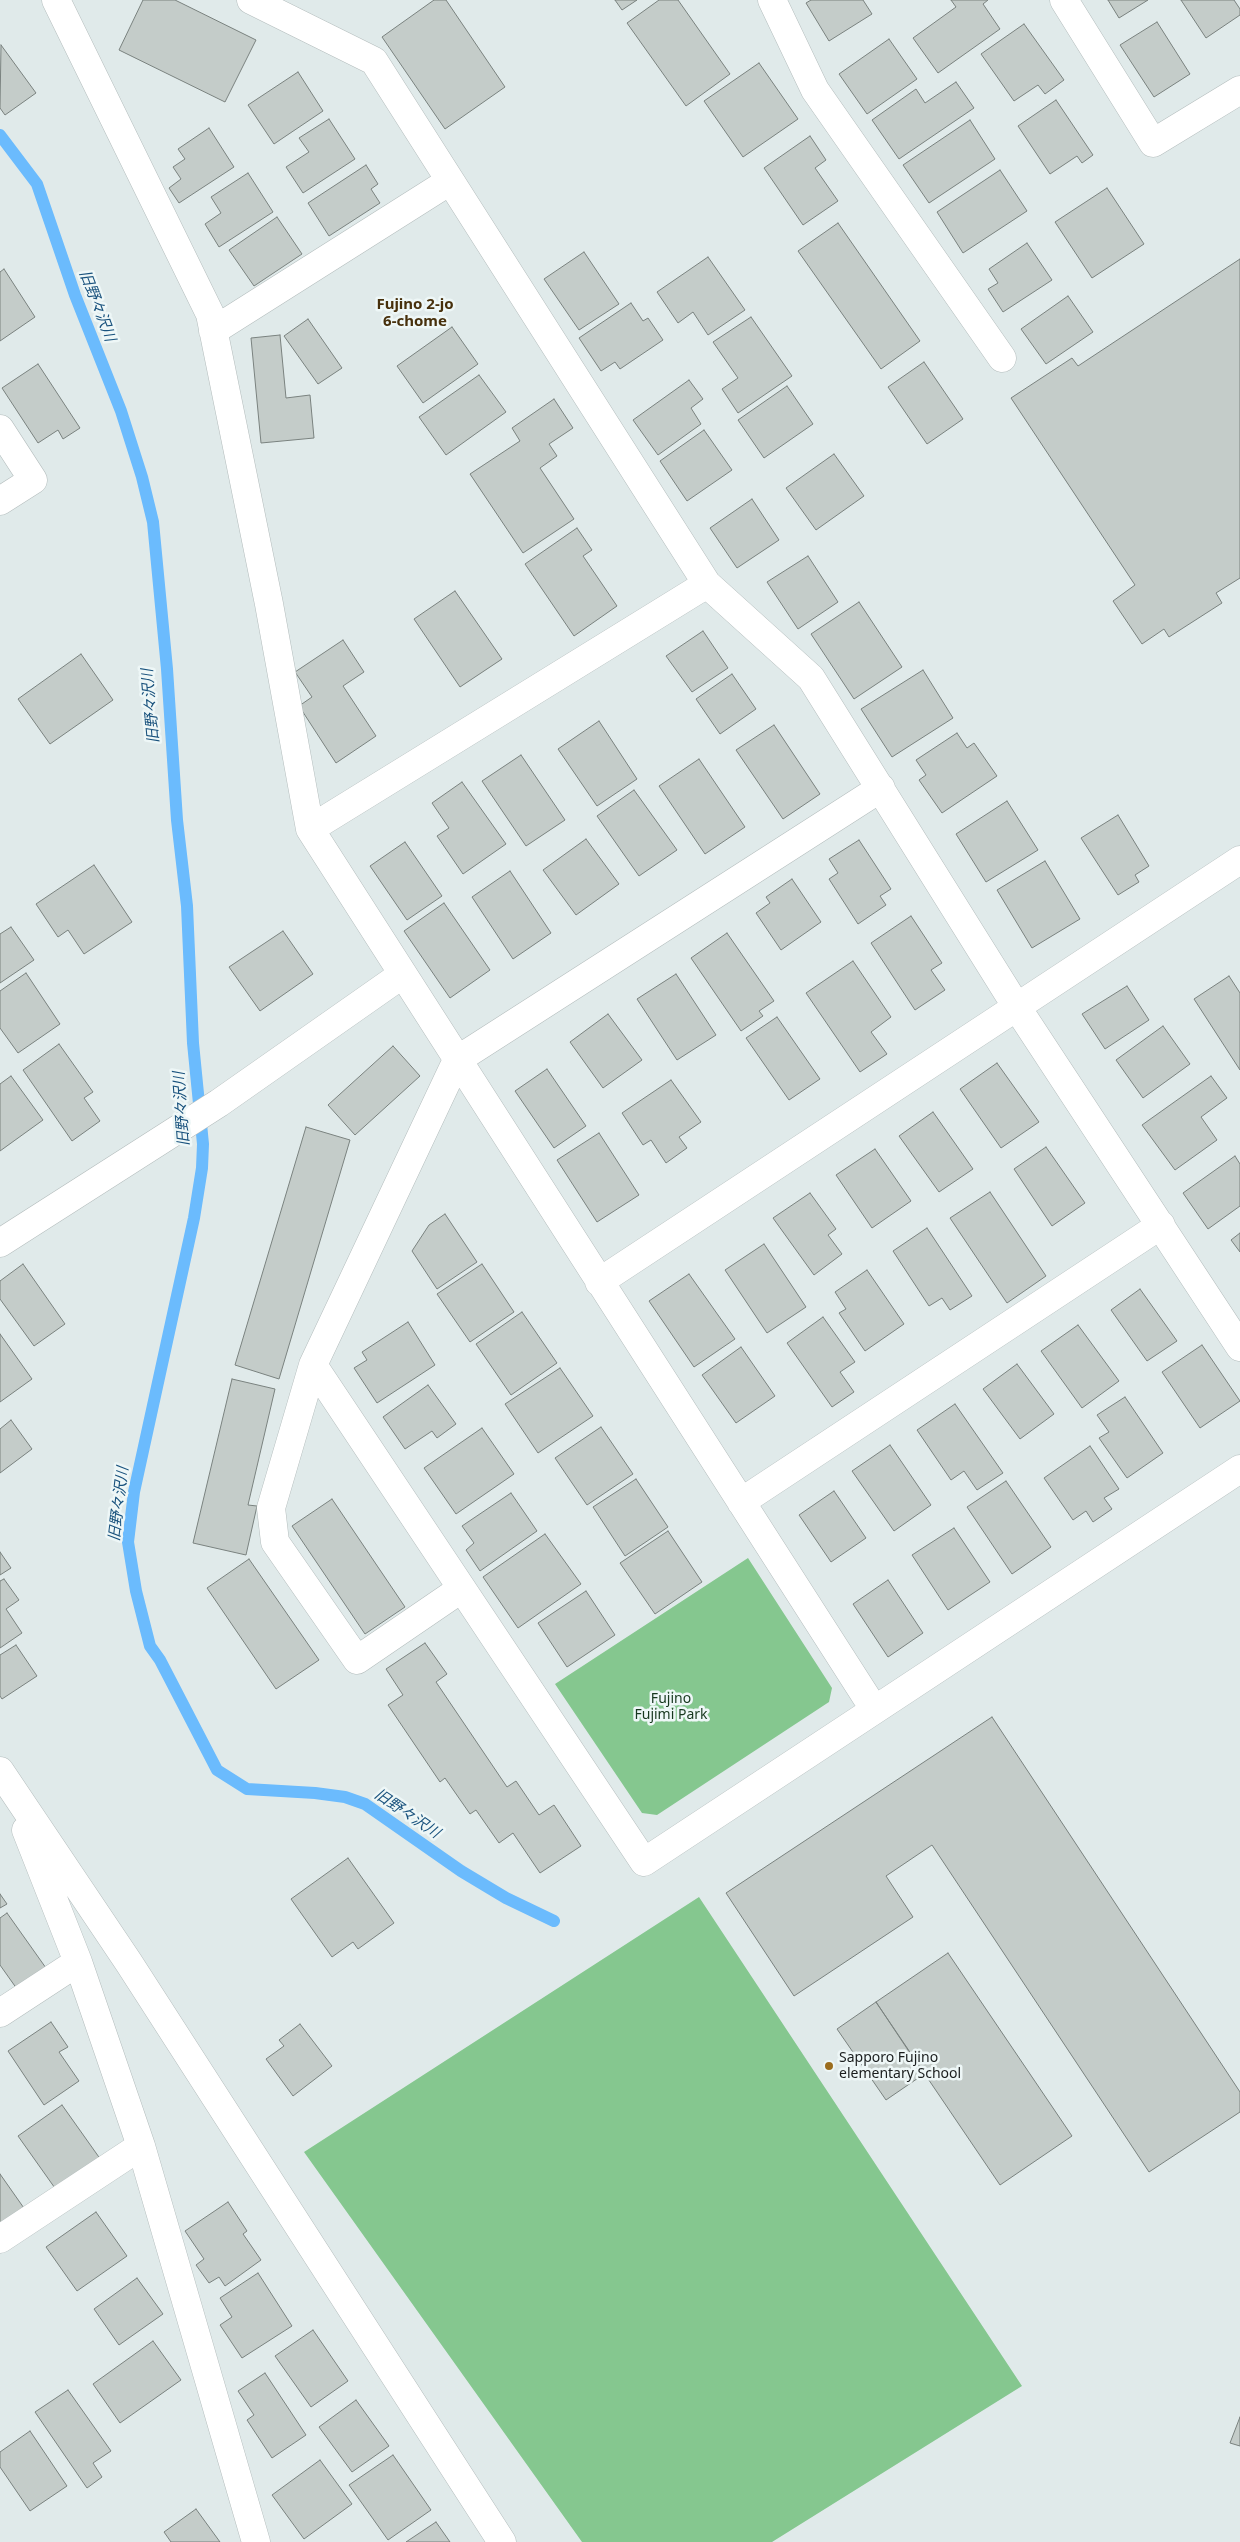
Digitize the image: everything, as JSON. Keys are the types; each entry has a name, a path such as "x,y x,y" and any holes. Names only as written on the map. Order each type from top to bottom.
{"street":[{"path":"56,0 210,314 269,604 310,829 874,1709"},
{"path":"251,0 374,61 707,584 811,678 1018,1009 1240,1347"},
{"path":"772,0 815,90 1002,358"},
{"path":"1064,0 1153,143 1240,90"},
{"path":"213,331 450,181"},
{"path":"0,429 33,480 0,501"},
{"path":"310,829 707,584"},
{"path":"461,1589 357,1660 275,1542 271,1508 313,1366 457,1060 881,788"},
{"path":"599,1282 1018,1009 1240,860"},
{"path":"0,1243 219,1103 402,974"},
{"path":"742,1502 1161,1225"},
{"path":"313,1366 644,1862 1240,1469"},
{"path":"3,1780 78,1962 141,2146 256,2542"},
{"path":"3,1780 129,1963 502,2542"},
{"path":"0,2013 78,1962"},
{"path":"0,2239 141,2146"}],"green space":[{"name":"Fujino Fujimi Park","path":"748,1558 832,1688 829,1702 657,1815 642,1813 555,1684"},
{"path":"699,1897 1022,2386 772,2542 582,2542 304,2152"}],"building":[{"path":"143,0 175,0 256,40 225,102 119,50"},
{"path":"434,0 446,0 505,87 445,129 382,37"},
{"path":"615,0 637,0 622,10"},
{"path":"659,0 678,0 730,74 686,106 627,23"},
{"path":"811,0 863,0 872,14 829,41 806,3"},
{"path":"951,0 988,0 983,4 1000,29 938,73 913,38 956,7"},
{"path":"1108,0 1148,0 1119,18"},
{"path":"1181,0 1234,0 1240,9 1240,15 1206,38"},
{"path":"1157,22 1190,74 1154,97 1120,45"},
{"path":"1024,24 1064,80 1045,94 1038,85 1014,101 981,54"},
{"path":"889,39 917,79 867,114 839,74"},
{"path":"1,45 36,93 5,115 0,108"},
{"path":"759,63 798,119 743,157 704,101"},
{"path":"298,72 323,111 274,144 248,105"},
{"path":"956,82 974,108 899,159 872,120 916,89 925,103"},
{"path":"1056,100 1093,155 1082,163 1077,156 1050,174 1018,126"},
{"path":"329,119 355,159 303,193 286,167 309,152 299,138"},
{"path":"970,120 995,159 929,203 903,165"},
{"path":"209,128 234,167 179,203 169,188 181,179 173,167 185,159 178,149"},
{"path":"810,136 826,160 815,168 838,201 803,225 764,168"},
{"path":"366,165 378,184 371,189 380,203 329,236 308,203"},
{"path":"1000,170 1027,211 963,253 937,212"},
{"path":"248,173 273,212 219,247 205,224 221,213 211,197"},
{"path":"1107,188 1144,244 1092,278 1055,222"},
{"path":"277,217 302,254 254,286 229,250"},
{"path":"838,223 920,341 881,369 798,251"},
{"path":"1027,243 1052,280 1003,312 988,289 998,283 989,269"},
{"path":"584,252 619,304 579,330 544,279"},
{"path":"708,257 745,310 708,335 693,312 678,323 657,292"},
{"path":"1240,259 1240,578 1216,593 1222,603 1169,637 1164,629 1142,644 1113,601 1135,585 1011,398 1072,358 1078,366"},
{"path":"4,269 35,317 0,341 0,272"},
{"path":"1068,296 1093,332 1046,364 1021,329"},
{"path":"631,303 643,321 648,318 663,340 620,369 615,362 601,371 579,338"},
{"path":"751,317 792,376 738,413 722,389 738,378 713,342"},
{"path":"308,319 342,368 318,384 284,336"},
{"path":"452,327 478,364 423,403 397,366"},
{"path":"280,335 286,398 310,395 314,438 261,443 251,338"},
{"path":"924,362 963,419 927,444 888,387"},
{"path":"38,364 80,428 63,439 58,430 38,443 2,388"},
{"path":"479,375 506,412 446,455 419,417"},
{"path":"689,380 703,399 691,408 701,424 658,455 633,420"},
{"path":"787,386 813,424 764,458 738,420"},
{"path":"554,399 573,428 549,444 557,456 540,468 574,519 523,553 470,474 520,441 512,428"},
{"path":"704,430 732,470 687,501 660,461"},
{"path":"834,454 864,496 816,530 786,488"},
{"path":"752,499 779,540 737,568 710,528"},
{"path":"577,528 592,550 583,556 617,606 574,636 525,564"},
{"path":"808,556 838,602 798,629 767,582"},
{"path":"455,591 502,659 460,687 414,619"},
{"path":"859,602 902,667 854,699 811,634"},
{"path":"703,631 728,668 692,692 666,656"},
{"path":"343,640 364,672 343,686 376,736 336,763 299,706 312,697 295,672"},
{"path":"81,654 113,700 50,744 18,699"},
{"path":"923,670 953,718 892,757 861,709"},
{"path":"732,674 756,709 720,734 696,699"},
{"path":"599,721 637,779 597,806 558,749"},
{"path":"774,725 820,794 783,819 736,750"},
{"path":"957,733 967,748 974,743 997,776 942,813 919,780 926,775 916,760"},
{"path":"521,755 565,820 526,846 482,781"},
{"path":"699,759 745,827 705,854 659,786"},
{"path":"462,782 506,844 463,874 437,836 449,828 432,803"},
{"path":"634,790 677,850 639,876 597,816"},
{"path":"1007,801 1038,850 986,882 956,834"},
{"path":"1118,815 1149,866 1135,875 1139,882 1118,895 1081,838"},
{"path":"586,839 619,884 576,915 543,870"},
{"path":"859,840 891,889 880,896 886,905 858,924 829,879 838,873 829,859"},
{"path":"405,842 442,896 407,920 370,866"},
{"path":"1045,861 1080,919 1032,948 997,890"},
{"path":"94,865 132,922 84,954 68,930 58,937 36,904"},
{"path":"510,871 551,933 513,959 472,897"},
{"path":"792,879 821,922 781,950 756,913 770,903 766,897"},
{"path":"444,903 490,970 450,998 404,931"},
{"path":"911,916 942,963 931,970 945,990 915,1010 871,943"},
{"path":"11,927 34,960 0,983 0,934"},
{"path":"283,931 313,974 260,1011 229,967"},
{"path":"727,933 774,1001 759,1011 763,1016 741,1031 691,958"},
{"path":"853,961 891,1017 871,1032 887,1054 860,1072 806,993"},
{"path":"26,973 60,1024 18,1053 0,1028 0,991"},
{"path":"676,974 716,1035 677,1060 637,999"},
{"path":"1229,976 1240,993 1240,1070 1194,999"},
{"path":"1127,986 1149,1020 1105,1049 1082,1014"},
{"path":"608,1014 642,1060 603,1088 570,1042"},
{"path":"777,1017 820,1079 789,1100 746,1038"},
{"path":"1163,1026 1190,1064 1143,1098 1116,1060"},
{"path":"59,1044 93,1092 84,1098 100,1121 72,1141 23,1070"},
{"path":"393,1046 420,1076 355,1135 328,1105"},
{"path":"997,1063 1039,1122 1001,1148 960,1089"},
{"path":"547,1069 586,1126 554,1148 515,1091"},
{"path":"11,1076 43,1120 0,1151 0,1084"},
{"path":"1211,1076 1227,1098 1201,1117 1217,1140 1175,1170 1142,1125"},
{"path":"671,1080 701,1122 679,1137 687,1148 666,1163 651,1140 643,1145 622,1113"},
{"path":"933,1112 973,1169 939,1192 899,1136"},
{"path":"306,1127 350,1140 279,1379 235,1365"},
{"path":"599,1133 639,1195 597,1222 557,1160"},
{"path":"1046,1147 1085,1203 1052,1226 1014,1169"},
{"path":"875,1149 911,1201 872,1228 836,1175"},
{"path":"1235,1156 1240,1164 1240,1206 1208,1229 1183,1193"},
{"path":"990,1192 1046,1276 1007,1303 950,1218"},
{"path":"810,1193 836,1229 828,1235 842,1254 814,1275 773,1218"},
{"path":"445,1214 477,1262 437,1289 412,1251 429,1225"},
{"path":"927,1228 972,1296 950,1310 942,1298 929,1306 893,1251"},
{"path":"1240,1233 1240,1252 1231,1240"},
{"path":"764,1244 806,1307 767,1333 725,1270"},
{"path":"23,1264 65,1324 34,1346 0,1299 0,1281"},
{"path":"482,1264 514,1312 470,1342 437,1294"},
{"path":"867,1270 904,1324 865,1351 839,1313 846,1309 835,1292"},
{"path":"689,1274 735,1339 694,1367 649,1301"},
{"path":"1140,1289 1177,1341 1147,1361 1111,1310"},
{"path":"522,1312 557,1363 511,1395 476,1344"},
{"path":"823,1317 855,1362 840,1372 854,1392 832,1407 787,1343"},
{"path":"408,1322 435,1365 377,1403 354,1368 367,1360 362,1352"},
{"path":"1078,1325 1119,1381 1082,1408 1041,1351"},
{"path":"0,1334 32,1379 0,1402"},
{"path":"1202,1345 1240,1401 1200,1428 1162,1372"},
{"path":"741,1347 775,1396 736,1423 702,1375"},
{"path":"1017,1364 1054,1414 1020,1439 983,1389"},
{"path":"560,1368 593,1416 538,1453 505,1404"},
{"path":"232,1379 275,1389 248,1505 257,1506 246,1555 193,1543"},
{"path":"428,1385 456,1424 437,1438 432,1431 405,1449 383,1417"},
{"path":"1125,1397 1163,1453 1127,1478 1099,1438 1109,1432 1097,1415"},
{"path":"955,1404 1003,1473 977,1490 964,1471 951,1480 917,1430"},
{"path":"11,1420 32,1449 0,1473 0,1429"},
{"path":"601,1427 633,1474 587,1505 555,1458"},
{"path":"482,1428 514,1474 456,1514 424,1468"},
{"path":"890,1445 931,1505 894,1531 852,1471"},
{"path":"1090,1446 1119,1489 1104,1498 1112,1509 1093,1522 1086,1511 1073,1520 1044,1478"},
{"path":"636,1479 668,1527 625,1556 593,1507"},
{"path":"1006,1481 1051,1547 1012,1574 967,1507"},
{"path":"834,1491 866,1538 831,1562 799,1515"},
{"path":"511,1493 537,1531 480,1571 466,1550 474,1543 462,1526"},
{"path":"332,1499 405,1607 365,1634 292,1526"},
{"path":"954,1528 990,1582 948,1610 912,1555"},
{"path":"668,1531 702,1582 655,1614 620,1563"},
{"path":"545,1534 581,1584 518,1628 483,1577"},
{"path":"0,1552 11,1568 0,1575"},
{"path":"249,1559 319,1660 276,1689 207,1588"},
{"path":"4,1579 19,1600 6,1609 22,1633 0,1648 0,1581"},
{"path":"888,1580 923,1633 888,1657 853,1604"},
{"path":"586,1591 615,1635 567,1667 538,1623"},
{"path":"425,1643 447,1674 436,1682 507,1787 516,1781 539,1815 554,1805 581,1846 540,1873 513,1833 499,1843 476,1810 470,1814 445,1778 440,1782 388,1705 403,1695 386,1669"},
{"path":"16,1645 37,1676 2,1699 0,1696 0,1655"},
{"path":"992,1717 1240,2092 1240,2112 1149,2172 932,1845 886,1876 913,1917 794,1996 726,1893"},
{"path":"348,1858 394,1923 358,1949 353,1942 332,1957 291,1899"},
{"path":"0,1894 7,1904 0,1908"},
{"path":"7,1913 46,1968 17,1989 0,1965 0,1918"},
{"path":"948,1953 1072,2136 1000,2185 876,2002"},
{"path":"876,2002 924,2074 886,2100 837,2029"},
{"path":"51,2022 68,2047 59,2052 79,2081 44,2105 8,2051"},
{"path":"300,2024 332,2066 293,2096 266,2059 284,2046 279,2040"},
{"path":"62,2105 101,2160 57,2191 18,2136"},
{"path":"0,2174 26,2211 0,2229"},
{"path":"228,2202 247,2231 243,2234 261,2260 225,2286 219,2277 209,2283 196,2265 204,2259 185,2231"},
{"path":"96,2212 127,2256 77,2291 46,2247"},
{"path":"258,2273 292,2326 242,2358 220,2325 232,2317 220,2298"},
{"path":"137,2278 163,2314 119,2345 94,2309"},
{"path":"313,2330 348,2381 311,2407 275,2356"},
{"path":"153,2341 181,2380 120,2423 93,2384"},
{"path":"265,2373 306,2435 272,2458 247,2420 254,2415 238,2391"},
{"path":"68,2390 111,2451 93,2463 102,2477 87,2488 35,2412"},
{"path":"356,2400 389,2446 352,2472 319,2427"},
{"path":"1240,2417 1240,2446 1230,2443"},
{"path":"30,2431 67,2486 30,2511 0,2467 0,2452"},
{"path":"393,2455 431,2510 388,2540 349,2485"},
{"path":"320,2460 352,2504 304,2539 272,2495"},
{"path":"196,2509 220,2542 171,2542 164,2532"},
{"path":"436,2522 450,2542 406,2542"}],"waterway":[{"name":"旧野々沢川","path":"0,135 37,184 75,295 121,411 142,477 153,522 167,669 177,820 187,906 193,1043 203,1144 202,1168 194,1218 134,1492 128,1542 136,1591 150,1646 160,1660 217,1770 247,1789 315,1793 345,1797 365,1804 461,1871 506,1898 554,1921"}],"place":[{"name":"Sapporo Fujino elementary School","path":"829,2066"}],"district":[{"name":"Fujino 2-jo 6-chome","path":"415,314"}]}
